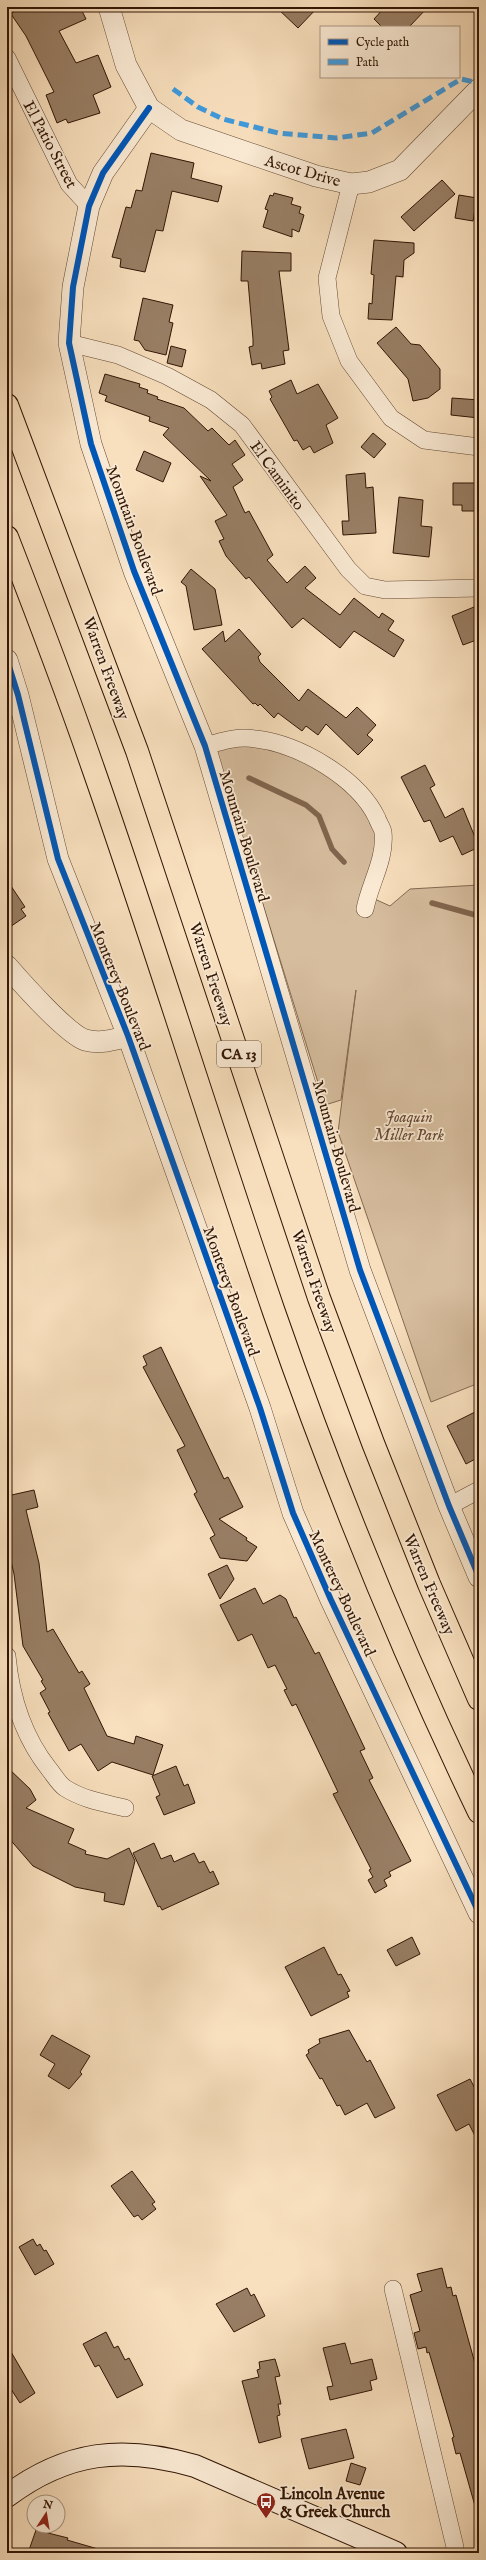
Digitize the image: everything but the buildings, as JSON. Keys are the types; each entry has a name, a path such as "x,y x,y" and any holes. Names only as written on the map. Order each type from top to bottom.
{"highway":[{"name":"Warren Freeway","path":"7,405 137,751 319,1298 376,1450 479,1699"},
{"name":"CA 13","path":"7,537 93,766 280,1328 329,1459 386,1602 445,1740 479,1812"}],"main road":[{"path":"7,2496 28,2480 54,2467 82,2458 110,2453 146,2455 195,2466 396,2553"}],"street":[{"path":"109,7 126,65 150,108"},
{"name":"El Patio Street","path":"7,58 70,184 89,206"},
{"name":"Ascot Drive","path":"150,108 181,130 316,176 351,184 369,182 400,170 479,89"},
{"name":"Mountain Boulevard","path":"150,108 103,173 89,206 73,287 69,343 94,451 134,571 205,746 360,1270 449,1506 479,1576"},
{"path":"351,184 327,278 331,316 349,361 391,418 424,440 479,447"},
{"name":"El Caminito","path":"69,343 118,356 167,376 211,400 242,425 348,569 365,586 385,590 479,588"},
{"name":"Monterey Boulevard","path":"7,660 20,702 58,859 128,1036 260,1408 293,1513 331,1600 479,1913"},
{"path":"205,746 226,739 256,739 284,746 347,778 370,804 383,831 380,865 366,909"},
{"path":"7,966 35,998 84,1039 108,1041 128,1036"},
{"path":"449,1506 479,1490"},
{"path":"7,1656 9,1677 17,1714 34,1750 64,1787 89,1800 125,1808"},
{"path":"393,2289 455,2547 454,2553"}],"green space":[{"name":"Joaquin Miller Park","path":"256,739 347,778 383,831 368,896 390,906 410,889 479,885 479,1383 431,1402 338,1132 356,990 341,1100 325,1105 213,743"}],"waterway":[{"path":"249,778 306,805 319,816 332,849 344,862"},
{"path":"432,903 479,916"}],"marked path":[{"path":"173,89 198,107 223,119 278,133 336,138 372,133 461,79 479,83"}],"cycle path":[{"path":"149,108 103,173 89,206 73,287 69,343 91,444 134,571 205,746 360,1270 449,1506 479,1577"},
{"path":"7,660 18,695 58,859 128,1036 260,1408 293,1513 331,1600 479,1913"}],"place":[{"name":"Lincoln Avenue & Greek Church","path":"266,2519"}]}
